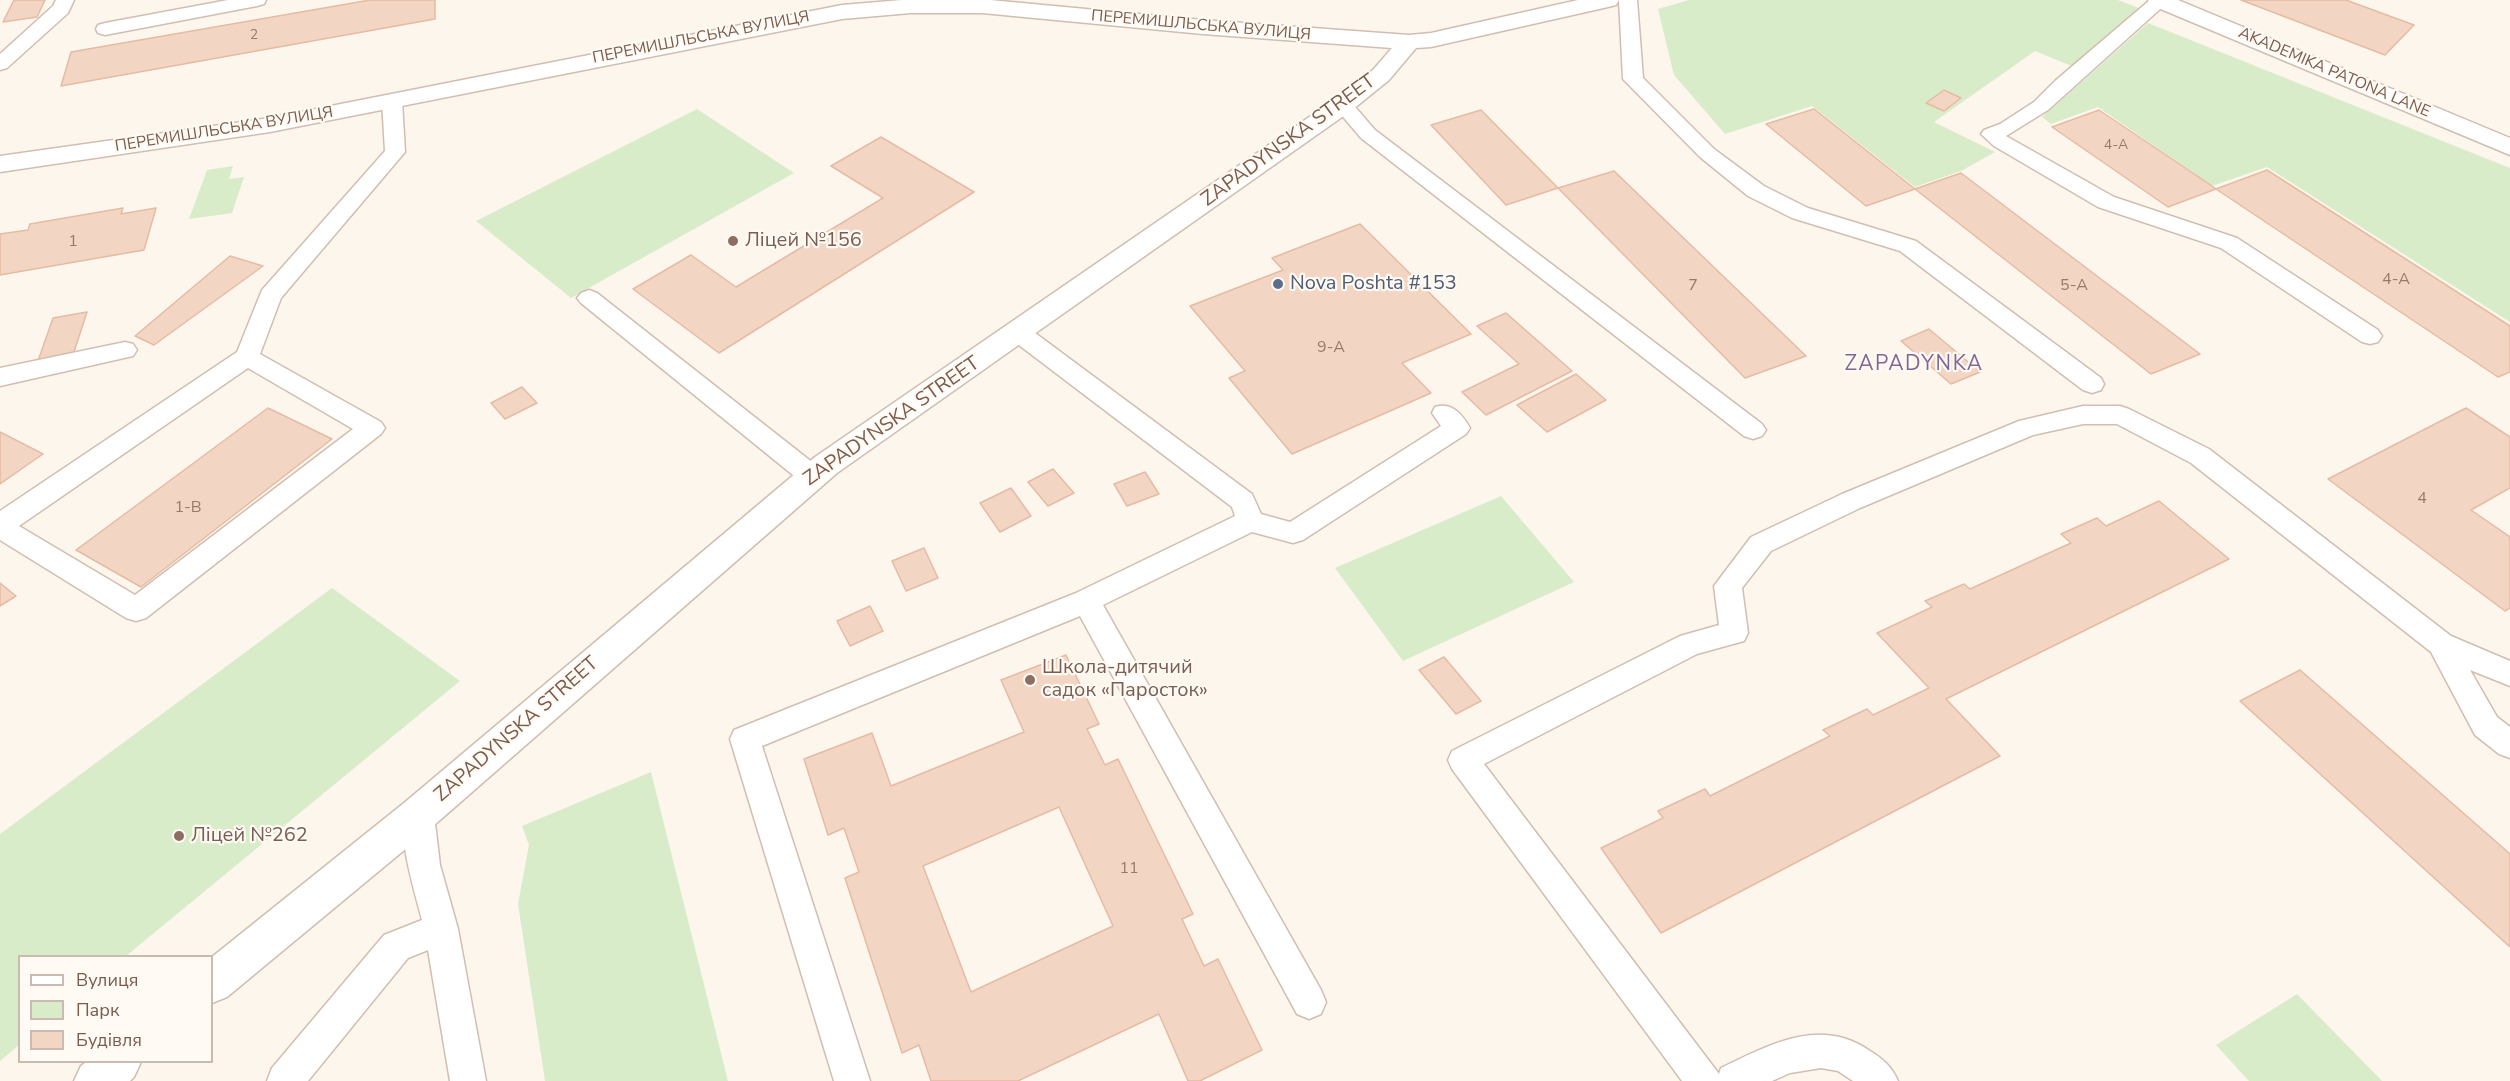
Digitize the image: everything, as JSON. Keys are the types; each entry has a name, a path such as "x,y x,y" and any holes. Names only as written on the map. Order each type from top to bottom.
{"street":[{"path":"1409,42 1431,40 1608,0"},
{"name":"AKADEMIKA PATONA LANE","path":"2159,0 2510,147"},
{"name":"ПЕРЕМИШЛЬСЬКА ВУЛИЦЯ","path":"0,164 270,125 811,16 911,6 983,3 1203,27 1409,42"},
{"name":"ZAPADYNSKA STREET","path":"213,982 418,815 813,477 1343,105 1382,75 1409,42"},
{"path":"96,1081 117,1063"}],"lane":[{"path":"0,64 61,9 65,0"},
{"path":"105,29 257,0"},
{"path":"1628,0 1633,79 1707,153 1756,192 1800,213 1908,246 2092,384"},
{"path":"2159,0 2041,106 2007,128 1991,134 2106,202 2229,243 2370,336"},
{"path":"247,357 372,428 136,610 0,526 247,357 270,295 395,152 392,100"},
{"path":"1343,105 1368,134 1753,430"},
{"path":"589,298 813,477"},
{"path":"1020,333 1243,501 1250,521"},
{"path":"0,377 125,350"},
{"path":"852,1081 745,739 1086,601 1250,521 1293,532 1457,428 1444,413"},
{"path":"1704,1081 1463,760 1690,644 1734,633 1728,586 1761,544 1851,501 2028,427 2083,415 2120,415 2155,430 2200,456 2441,644 2510,674"},
{"path":"1086,601 1310,1002"},
{"path":"2441,644 2486,726 2510,745"},
{"path":"418,815 424,865 441,929 468,1081"},
{"path":"285,1081 396,946 441,929"},
{"path":"1734,1081 1786,1057 1816,1050 1849,1057 1880,1081"}],"green space":[{"path":"1689,0 2118,0 2141,9 2074,67 2035,51 1934,122 1995,152 1961,171 1915,187 1812,106 1725,134 1674,75 1658,9"},
{"path":"2148,23 2510,168 2510,322 2267,167 2212,186 2098,107 2051,124 2042,117"},
{"path":"697,109 794,173 571,298 476,221"},
{"path":"233,166 229,179 244,177 232,213 189,219 207,170"},
{"path":"1501,496 1574,582 1403,661 1335,568"},
{"path":"332,588 460,681 127,955 18,955 18,1046 0,1061 0,834"},
{"path":"651,772 728,1081 545,1081 518,904 529,845 522,826"},
{"path":"2297,994 2382,1081 2249,1081 2216,1045"}],"building":[{"path":"14,0 45,0 37,17 3,22"},
{"path":"370,0 435,0 435,19 61,86 71,52"},
{"path":"2241,0 2346,0 2414,25 2385,55"},
{"path":"1944,90 1961,98 1944,111 1926,103"},
{"path":"1814,109 1915,189 1866,206 1766,124"},
{"path":"1481,110 1558,188 1506,205 1431,125"},
{"path":"2099,110 2216,189 2168,207 2052,127"},
{"path":"881,137 974,192 719,353 633,289 691,255 736,287 883,198 831,166"},
{"path":"2267,170 2510,326 2510,372 2498,377 2216,189"},
{"path":"1614,171 1806,356 1745,378 1558,188"},
{"path":"1961,173 2200,354 2151,374 1915,189"},
{"path":"123,208 121,214 156,208 144,250 0,275 0,234 28,230 30,224"},
{"path":"1360,224 1471,334 1402,363 1431,393 1292,454 1229,378 1245,371 1190,306 1283,270 1272,258"},
{"path":"230,256 263,266 154,345 135,336"},
{"path":"87,312 73,355 38,361 53,318"},
{"path":"1506,313 1572,371 1486,415 1462,392 1519,364 1477,326"},
{"path":"1929,329 1980,372 1951,384 1901,341"},
{"path":"1576,374 1606,400 1547,432 1517,405"},
{"path":"522,387 537,403 505,419 491,403"},
{"path":"268,408 332,439 141,587 76,550"},
{"path":"2466,408 2510,437 2510,488 2471,510 2510,537 2510,608 2505,611 2328,479"},
{"path":"0,432 43,454 0,484"},
{"path":"1053,469 1074,493 1048,506 1028,482"},
{"path":"1145,472 1159,494 1127,506 1114,484"},
{"path":"1011,488 1031,516 1000,532 980,503"},
{"path":"2159,501 2229,559 1946,699 2000,756 1661,933 1601,848 1663,818 1658,811 1705,789 1710,796 1830,736 1823,730 1867,709 1873,715 1929,688 1877,633 1932,607 1925,601 1964,584 1970,589 2071,543 2061,534 2097,518 2106,526"},
{"path":"924,548 938,578 906,591 892,561"},
{"path":"0,583 16,596 0,606"},
{"path":"870,606 883,631 850,646 837,621"},
{"path":"1066,655 1099,724 1087,729 1105,765 1118,759 1193,914 1182,919 1204,966 1218,959 1262,1050 1200,1081 1188,1081 1159,1014 1018,1081 931,1081 919,1045 902,1053 845,878 859,872 844,828 828,835 804,759 872,733 891,786 1024,732 1001,680","holes":["1059,807 1113,926 971,992 923,866"]},
{"path":"1444,657 1481,701 1456,714 1419,670"},
{"path":"2300,670 2510,854 2510,947 2240,701"}],"place":[{"name":"Ліцей №156","path":"733,241"},
{"name":"Nova Poshta #153","path":"1278,284"},
{"name":"Школа-дитячий садок «Паросток»","path":"1030,680"},
{"name":"Ліцей №262","path":"179,836"}],"district":[{"name":"ZAPADYNKA","path":"1914,365"}]}
